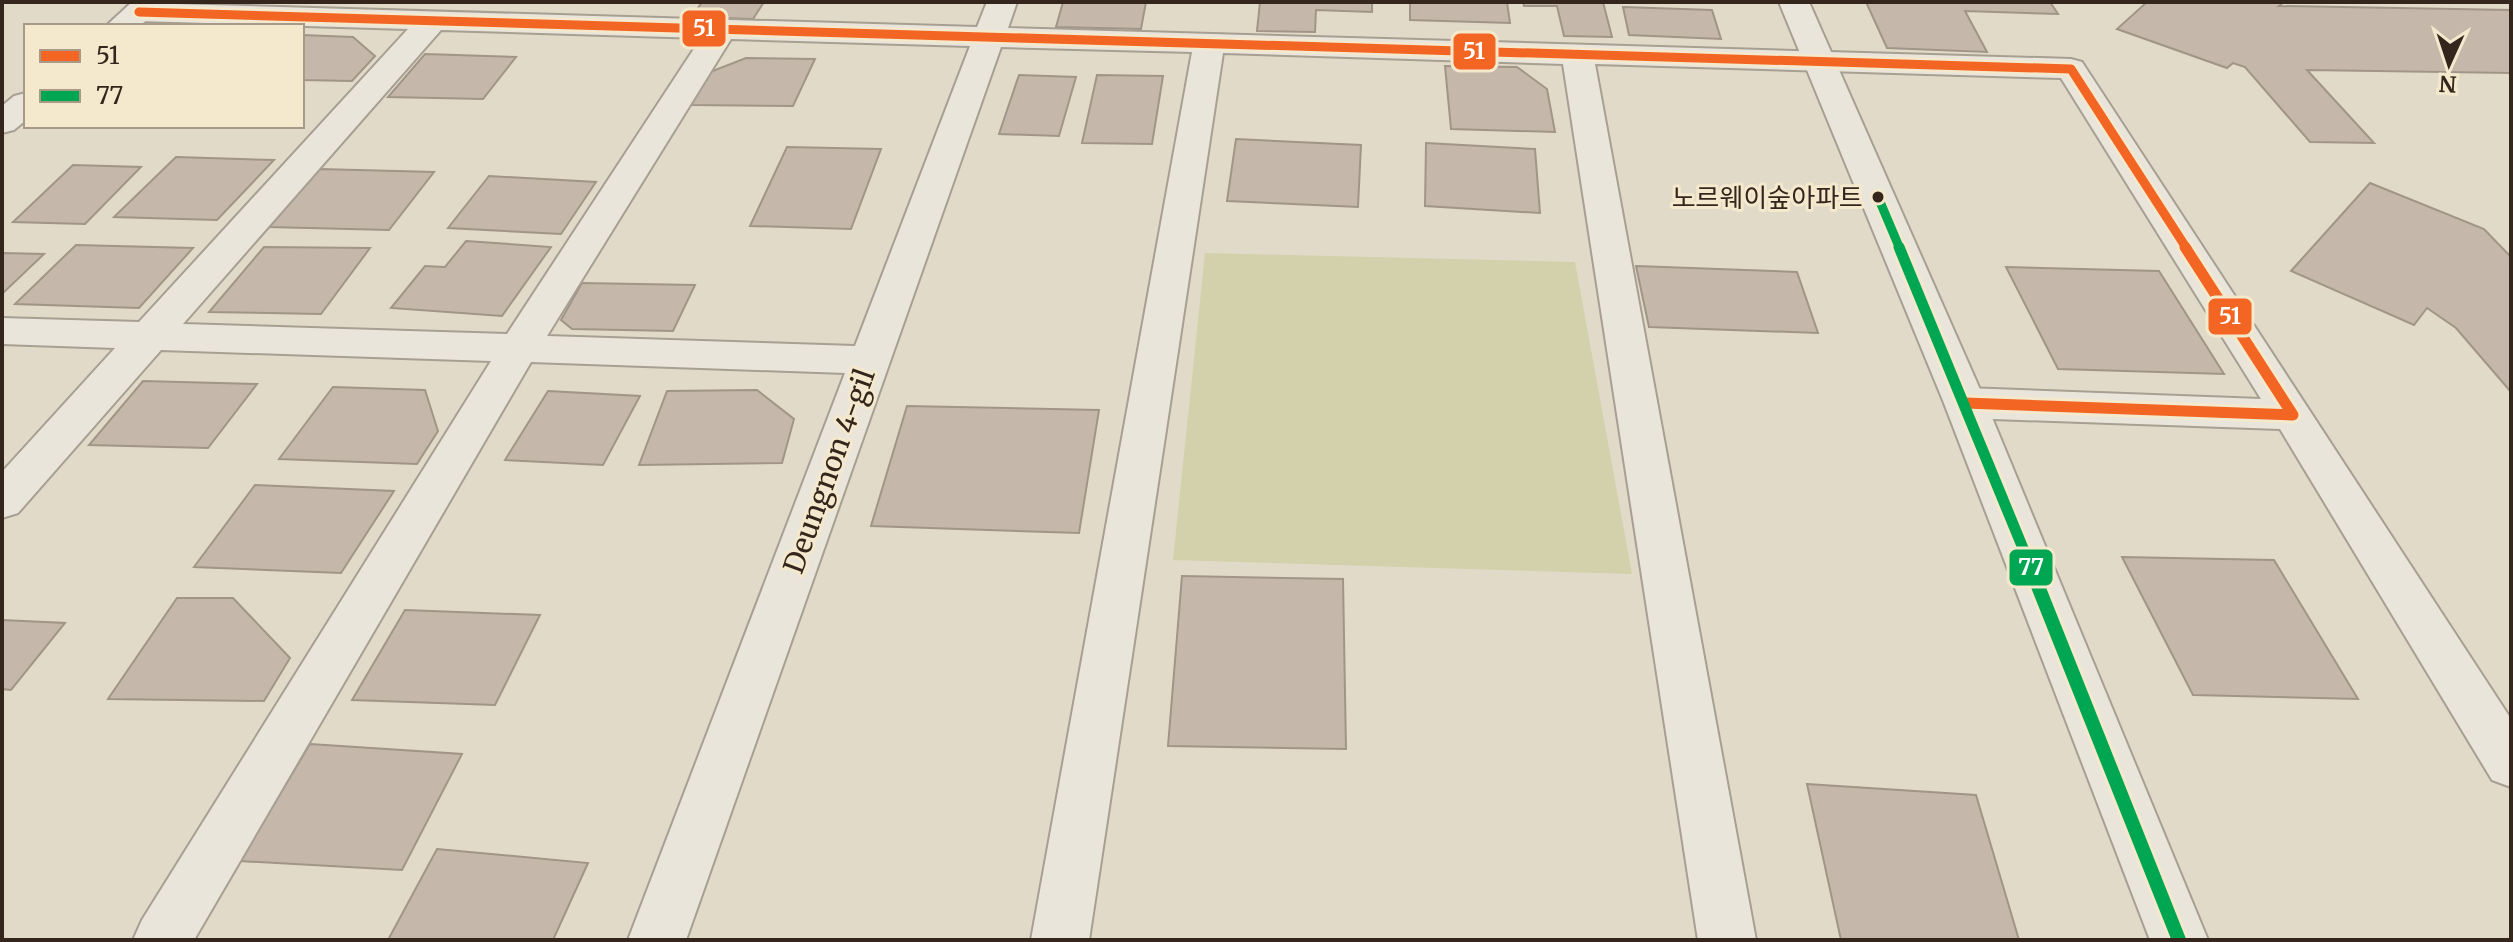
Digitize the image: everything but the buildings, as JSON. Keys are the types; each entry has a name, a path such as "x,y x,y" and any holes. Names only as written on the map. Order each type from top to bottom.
{"street":[{"path":"1794,2 1965,403 2179,940"},
{"path":"137,13 722,29 996,19 1209,43 2071,69 2293,415 2511,764"},
{"name":"Deungnon 4-gil","path":"657,940 996,19"},
{"path":"2,501 433,20"},
{"path":"162,940 519,348 722,29"},
{"path":"1060,940 1209,43"},
{"path":"1577,54 1727,940"},
{"path":"2,123 24,105"},
{"path":"2,331 870,360"},
{"path":"1965,403 2293,415"}],"green space":[{"path":"1205,253 1575,262 1632,574 1173,560"}],"transit line":[{"name":"51","path":"139,12 2071,69 2293,415 1965,403"},
{"name":"77","path":"1878,197 1965,403 2179,940"}],"place":[{"name":"노르웨이숲아파트","path":"1878,197"}]}
